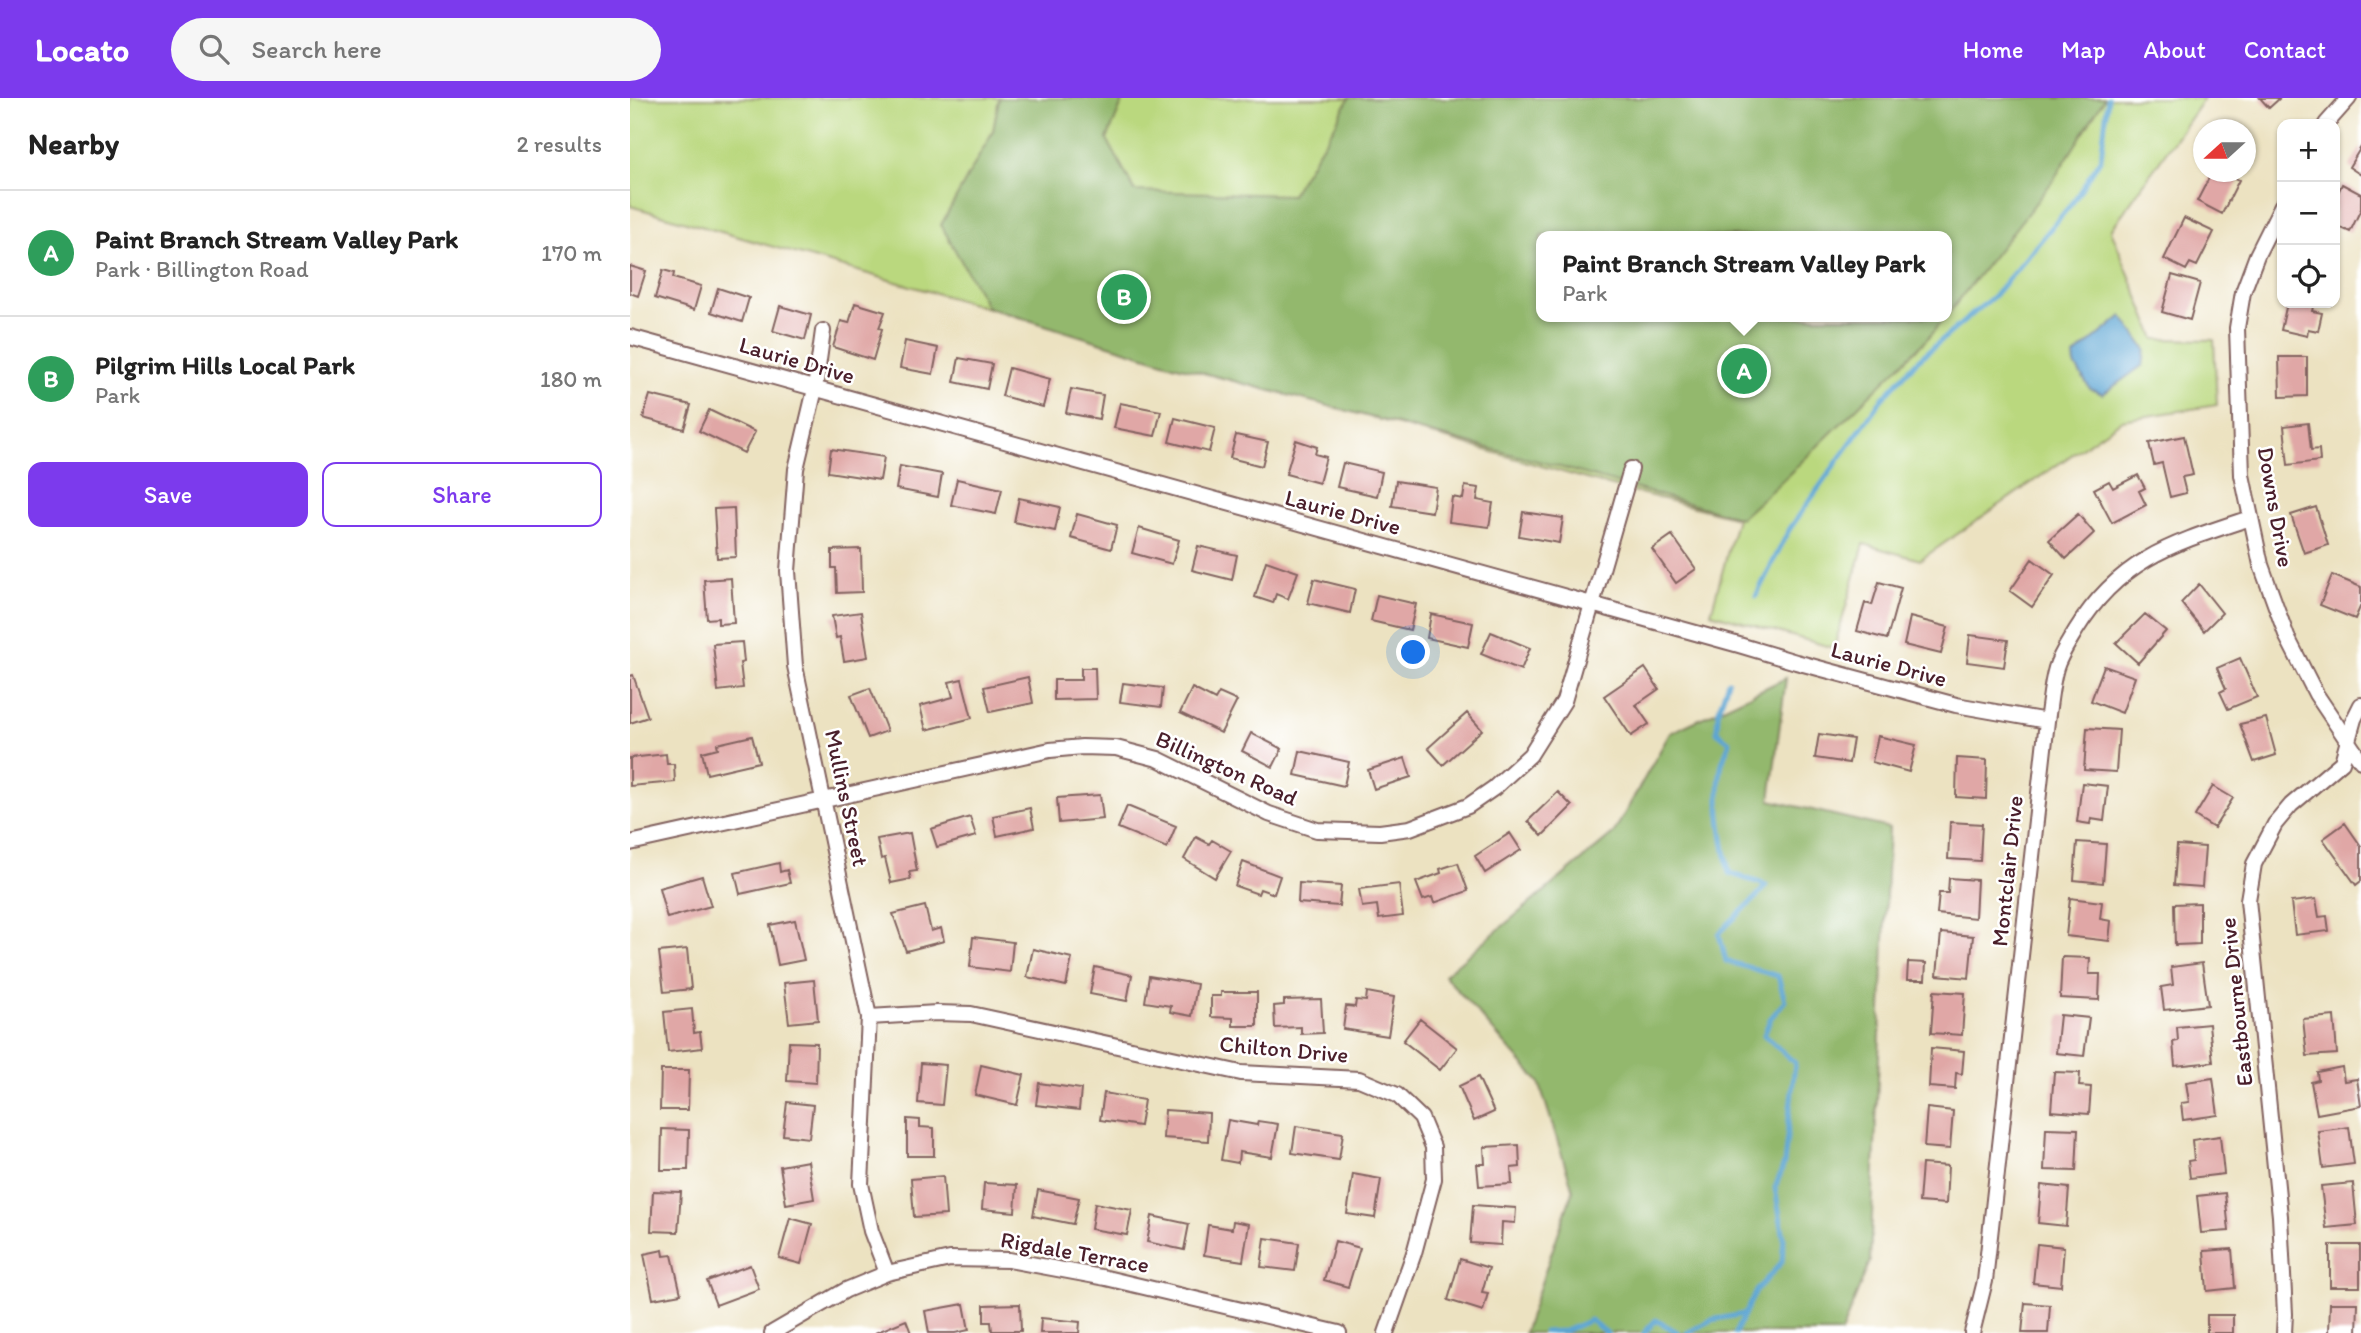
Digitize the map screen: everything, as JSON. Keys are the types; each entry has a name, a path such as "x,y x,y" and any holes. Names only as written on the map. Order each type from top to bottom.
{"street":[{"path":"2330,119 2349,98"},
{"name":"Downs Drive","path":"2277,215 2247,280 2237,328 2242,475 2261,565 2287,637 2316,694 2361,761"},
{"name":"Mullins Street","path":"823,331 815,389 796,469 788,571 795,666 869,1017 861,1184 871,1231 887,1273"},
{"name":"Laurie Drive","path":"630,337 1956,705 2047,721"},
{"name":"Billington Road","path":"630,843 1051,750 1082,747 1116,748 1158,759 1269,814 1317,830 1380,832 1410,828 1468,806 1494,788 1530,755 1564,701 1631,469"},
{"name":"Montclair Drive","path":"1972,1333 1985,1281 2047,721 2056,667 2084,617 2121,576 2147,557 2174,544 2250,518"},
{"name":"Eastbourne Drive","path":"2284,1333 2280,1216 2249,900 2254,864 2275,824 2291,805 2342,762 2354,719 2361,705"},
{"name":"Chilton Drive","path":"869,1017 971,1014 1241,1073 1359,1079 1397,1095 1421,1118 1433,1147 1434,1179 1414,1252 1386,1333"},
{"name":"Rigdale Terrace","path":"772,1333 846,1290 887,1273 950,1259 1009,1260 1106,1278 1339,1333"}],"green space":[{"path":"630,98 2204,98 2111,230 2155,339 2214,340 2217,405 2122,420 1920,560 1864,544 1834,648 1711,613 1737,518 1601,483 630,206"},
{"path":"999,98 1124,98 1107,139 1135,191 1291,195 1349,98 2105,98 2052,182 1952,309 1952,231 1536,231 1536,322 1941,322 1928,338 1741,518 1173,365 987,307 941,225 993,131"},
{"path":"1786,678 1770,800 1889,828 1870,1261 1841,1333 1524,1333 1573,1190 1539,1082 1444,975 1613,834 1670,733"}],"water":[{"path":"2122,316 2146,350 2143,365 2103,394 2090,389 2075,365 2074,356"}],"building":[{"path":"2260,98 2280,98 2269,108"},
{"path":"2361,147 2361,175 2349,167"},
{"path":"2207,182 2238,182 2222,214 2197,201"},
{"path":"2342,184 2361,194 2361,209 2350,232 2340,227"},
{"path":"2184,218 2214,232 2197,266 2190,263 2186,270 2164,259"},
{"path":"630,266 646,271 638,296 630,293"},
{"path":"663,270 674,273 673,278 701,286 694,310 655,298"},
{"path":"2172,275 2200,283 2190,320 2162,312"},
{"path":"718,288 749,298 742,322 711,312"},
{"path":"855,303 885,312 873,360 833,347 841,321 849,323"},
{"path":"780,306 811,315 805,340 773,331"},
{"path":"2286,308 2313,308 2312,311 2322,313 2318,331 2308,329 2307,336 2281,330"},
{"path":"905,341 938,348 933,374 900,368"},
{"path":"2279,357 2307,357 2307,396 2280,397"},
{"path":"959,358 992,364 987,389 954,382"},
{"path":"1009,368 1050,379 1043,407 1002,396"},
{"path":"1071,389 1103,395 1099,419 1066,413"},
{"path":"650,395 691,405 684,429 643,418"},
{"path":"1120,403 1161,411 1155,436 1114,428"},
{"path":"709,410 755,432 744,453 699,431"},
{"path":"1175,418 1215,428 1209,452 1169,442"},
{"path":"2308,423 2311,450 2319,449 2320,461 2288,465 2284,426"},
{"path":"1236,435 1268,442 1262,466 1230,458"},
{"path":"2184,436 2193,475 2182,477 2186,493 2170,497 2162,463 2154,465 2149,443"},
{"path":"1296,440 1317,447 1315,454 1326,457 1319,483 1286,474"},
{"path":"831,449 884,457 880,480 828,472"},
{"path":"1343,463 1382,472 1377,496 1337,487"},
{"path":"900,466 942,474 938,497 896,489"},
{"path":"2138,475 2145,488 2139,491 2146,505 2112,523 2094,489 2109,481 2113,488"},
{"path":"957,479 1002,489 996,514 951,505"},
{"path":"1396,481 1436,487 1432,512 1392,506"},
{"path":"1465,486 1479,488 1477,500 1493,503 1489,527 1449,522 1452,497 1463,499"},
{"path":"1019,498 1060,507 1055,531 1014,522"},
{"path":"2316,507 2328,545 2304,553 2291,515"},
{"path":"734,508 736,557 717,558 714,509"},
{"path":"1523,512 1563,518 1559,543 1519,536"},
{"path":"1077,514 1117,525 1111,549 1071,538"},
{"path":"2078,514 2094,533 2066,559 2049,540"},
{"path":"1139,528 1179,540 1172,564 1132,553"},
{"path":"1672,535 1696,569 1676,583 1652,549"},
{"path":"1198,546 1237,555 1232,580 1192,570"},
{"path":"861,549 862,592 837,593 832,550"},
{"path":"2032,559 2054,575 2032,607 2010,591"},
{"path":"1266,561 1298,572 1288,599 1276,594 1273,603 1255,597"},
{"path":"2332,575 2361,587 2361,605 2355,619 2320,605"},
{"path":"731,578 734,623 718,624 718,618 707,619 704,580"},
{"path":"1314,579 1355,589 1350,613 1308,603"},
{"path":"1879,582 1901,588 1887,639 1857,631 1865,603 1872,605"},
{"path":"2199,584 2222,613 2204,631 2181,603"},
{"path":"1377,595 1416,604 1410,630 1371,621"},
{"path":"861,612 868,657 844,661 840,637 836,638 832,616"},
{"path":"1431,614 1473,623 1468,647 1427,638"},
{"path":"2145,614 2166,631 2138,663 2116,643"},
{"path":"1910,617 1948,627 1941,654 1904,645"},
{"path":"1491,632 1530,648 1521,670 1481,654"},
{"path":"1970,635 2008,640 2004,667 1967,662"},
{"path":"742,642 744,662 740,663 743,688 718,691 713,644"},
{"path":"2240,658 2257,697 2228,709 2220,692 2226,689 2217,668"},
{"path":"2104,666 2135,677 2122,713 2091,701"},
{"path":"1081,668 1095,668 1096,699 1054,700 1054,680 1081,680"},
{"path":"1645,668 1659,689 1636,705 1649,724 1631,736 1604,696"},
{"path":"633,675 648,717 630,723 630,676"},
{"path":"1028,677 1033,703 990,712 984,687"},
{"path":"962,679 972,718 926,730 920,706 953,697 949,682"},
{"path":"1123,683 1163,688 1161,707 1120,702"},
{"path":"870,688 887,731 868,738 851,695"},
{"path":"1192,688 1215,700 1219,693 1237,701 1221,733 1180,713"},
{"path":"1467,713 1482,730 1443,765 1428,748"},
{"path":"2266,718 2276,755 2254,762 2240,724"},
{"path":"2087,728 2119,730 2116,772 2084,770"},
{"path":"1251,733 1282,749 1273,767 1242,751"},
{"path":"1819,734 1853,739 1849,763 1815,758"},
{"path":"752,736 759,762 707,774 702,752 718,748 717,744"},
{"path":"1878,736 1916,745 1909,772 1872,762"},
{"path":"1300,751 1349,762 1344,786 1295,775"},
{"path":"666,754 667,764 674,764 675,782 630,786 630,758"},
{"path":"1405,758 1411,777 1374,789 1368,770"},
{"path":"1957,758 1987,760 1986,799 1956,797"},
{"path":"2082,783 2108,786 2104,821 2091,819 2090,824 2077,822"},
{"path":"2213,786 2233,798 2214,828 2195,816"},
{"path":"1558,792 1572,806 1542,836 1528,821"},
{"path":"1100,795 1103,819 1059,823 1057,798"},
{"path":"1127,806 1176,826 1167,848 1118,828"},
{"path":"1030,808 1034,828 997,836 993,816"},
{"path":"970,817 976,836 937,847 931,829"},
{"path":"1950,822 1982,824 1980,861 1948,859"},
{"path":"2345,823 2361,846 2361,881 2356,885 2323,839"},
{"path":"910,833 917,871 909,872 911,879 891,883 885,858 881,859 877,839"},
{"path":"1510,833 1521,850 1485,873 1475,856"},
{"path":"1196,837 1209,844 1212,840 1231,851 1215,878 1184,859"},
{"path":"2077,842 2106,844 2103,883 2074,880"},
{"path":"2177,845 2205,847 2202,887 2174,885"},
{"path":"1243,862 1280,876 1274,894 1260,889 1258,894 1235,886"},
{"path":"779,863 780,872 787,870 790,883 740,894 735,873"},
{"path":"1458,863 1468,891 1434,903 1432,897 1423,900 1416,882 1441,873 1440,869"},
{"path":"702,876 711,906 667,918 659,888"},
{"path":"1949,878 1977,880 1975,918 1937,914 1939,893 1948,893"},
{"path":"1299,883 1341,886 1339,906 1298,903"},
{"path":"1399,884 1403,916 1379,919 1377,905 1362,907 1359,889"},
{"path":"2070,898 2102,902 2100,919 2111,921 2109,941 2066,936"},
{"path":"2316,899 2319,917 2327,916 2329,931 2295,935 2291,902"},
{"path":"2200,903 2200,944 2175,945 2174,904"},
{"path":"925,906 931,931 941,928 944,941 906,951 893,914"},
{"path":"795,920 804,960 778,965 770,925"},
{"path":"1941,933 1973,936 1969,978 1937,975"},
{"path":"973,937 1013,942 1010,972 970,967"},
{"path":"687,949 691,989 664,992 659,952"},
{"path":"1033,949 1072,958 1066,986 1027,977"},
{"path":"2062,957 2090,958 2089,974 2100,974 2099,1000 2060,998"},
{"path":"1908,962 1926,963 1925,980 1907,980"},
{"path":"2202,963 2208,1005 2164,1010 2161,987 2173,985 2171,967"},
{"path":"1095,967 1132,975 1127,1001 1090,994"},
{"path":"1149,976 1197,984 1192,1016 1170,1012 1171,1006 1145,1002"},
{"path":"814,980 818,1020 789,1023 784,983"},
{"path":"1934,991 1965,993 1962,1035 1931,1033"},
{"path":"1221,992 1257,992 1257,1026 1233,1026 1233,1018 1211,1017 1211,996 1221,996"},
{"path":"1367,992 1394,997 1388,1036 1343,1029 1346,1006 1355,1007 1356,1000 1366,1001"},
{"path":"1321,999 1323,1033 1301,1034 1301,1027 1275,1028 1274,1006 1284,1005 1284,1000"},
{"path":"692,1009 694,1033 700,1032 702,1048 668,1052 664,1012"},
{"path":"2060,1015 2089,1018 2084,1056 2056,1053"},
{"path":"2334,1016 2337,1054 2307,1056 2303,1019"},
{"path":"1420,1019 1457,1048 1440,1070 1403,1041"},
{"path":"2209,1024 2213,1062 2175,1066 2173,1042 2178,1041 2177,1027"},
{"path":"789,1042 817,1043 816,1083 787,1081"},
{"path":"1931,1048 1964,1051 1962,1074 1956,1073 1955,1089 1929,1087"},
{"path":"921,1063 946,1065 942,1105 918,1103"},
{"path":"981,1065 1024,1075 1017,1105 975,1095"},
{"path":"2342,1067 2344,1081 2357,1079 2361,1106 2317,1114 2311,1082 2318,1080 2317,1072"},
{"path":"661,1070 689,1070 688,1110 660,1110"},
{"path":"2054,1072 2080,1073 2079,1086 2091,1087 2089,1114 2051,1111"},
{"path":"1478,1077 1494,1112 1474,1121 1459,1086"},
{"path":"2213,1078 2218,1115 2183,1120 2181,1103 2189,1102 2186,1082"},
{"path":"1039,1083 1081,1089 1079,1110 1036,1105"},
{"path":"1104,1093 1144,1100 1140,1126 1100,1120"},
{"path":"787,1102 813,1105 809,1138 783,1135"},
{"path":"1927,1108 1953,1111 1950,1149 1924,1147"},
{"path":"1165,1110 1209,1113 1208,1141 1163,1138"},
{"path":"907,1119 920,1120 920,1127 934,1128 934,1156 907,1156"},
{"path":"1228,1120 1257,1125 1258,1121 1278,1124 1272,1157 1239,1152 1238,1163 1221,1160"},
{"path":"1296,1126 1343,1133 1339,1160 1292,1153"},
{"path":"2349,1127 2354,1164 2323,1168 2318,1131"},
{"path":"2046,1128 2078,1129 2076,1171 2044,1170"},
{"path":"662,1129 689,1130 688,1170 661,1170"},
{"path":"2220,1136 2224,1174 2190,1178 2188,1161 2194,1160 2192,1140"},
{"path":"1519,1145 1520,1167 1511,1168 1512,1184 1479,1186 1477,1164 1485,1164 1484,1147"},
{"path":"808,1161 814,1199 786,1204 780,1166"},
{"path":"1922,1164 1948,1166 1946,1204 1919,1202"},
{"path":"1353,1174 1381,1179 1375,1218 1347,1214"},
{"path":"943,1176 946,1215 914,1217 911,1179"},
{"path":"984,1183 1017,1185 1015,1212 982,1209"},
{"path":"2353,1183 2357,1225 2326,1228 2321,1186"},
{"path":"2041,1185 2069,1188 2066,1226 2038,1223"},
{"path":"1038,1190 1079,1198 1073,1224 1033,1216"},
{"path":"653,1191 681,1192 678,1232 651,1231"},
{"path":"2225,1193 2229,1231 2201,1233 2197,1196"},
{"path":"1095,1203 1132,1210 1127,1235 1091,1229"},
{"path":"1473,1205 1516,1208 1515,1223 1502,1222 1501,1245 1470,1243"},
{"path":"1152,1216 1189,1224 1184,1250 1147,1242"},
{"path":"790,1218 812,1224 801,1264 779,1258"},
{"path":"1233,1221 1249,1224 1243,1261 1204,1255 1208,1225 1232,1229"},
{"path":"1265,1238 1299,1243 1295,1271 1261,1267"},
{"path":"1335,1241 1360,1248 1348,1287 1324,1280"},
{"path":"2037,1244 2064,1247 2061,1286 2033,1283"},
{"path":"2330,1245 2360,1245 2360,1287 2330,1287"},
{"path":"2232,1249 2235,1288 2207,1291 2204,1251"},
{"path":"663,1250 664,1256 672,1255 681,1294 653,1299 644,1254"},
{"path":"1460,1259 1489,1268 1482,1292 1488,1293 1483,1311 1448,1300"},
{"path":"750,1265 759,1289 716,1305 707,1281"},
{"path":"2025,1303 2050,1305 2048,1333 2022,1333"},
{"path":"2330,1303 2358,1303 2357,1333 2329,1333"},
{"path":"964,1304 969,1330 929,1333 925,1311"},
{"path":"1020,1304 1021,1331 992,1331 991,1322 984,1322 984,1305"},
{"path":"2207,1315 2233,1315 2233,1333 2207,1333"},
{"path":"1041,1318 1080,1322 1079,1333 1040,1333"},
{"path":"906,1320 911,1333 875,1333"}],"waterway":[{"path":"1756,596 1789,530 1881,400 1917,361 1994,296 2073,202 2101,158 2108,98"},
{"path":"1728,681 1718,713 1717,732 1730,742 1719,781 1720,821 1729,873 1766,885 1719,934 1726,961 1778,976 1785,1001 1770,1019 1764,1035 1795,1063 1784,1164 1775,1188 1784,1238 1782,1262 1756,1291 1735,1333"},
{"path":"1687,1333 1711,1320 1744,1314"},
{"path":"1544,1332 1565,1331 1590,1320 1607,1333"},
{"path":"1644,1333 1656,1320 1679,1333"}],"place":[{"name":"Pilgrim Hills Local Park","path":"1124,297"},
{"name":"Paint Branch Stream Valley Park","path":"1744,371"}]}
